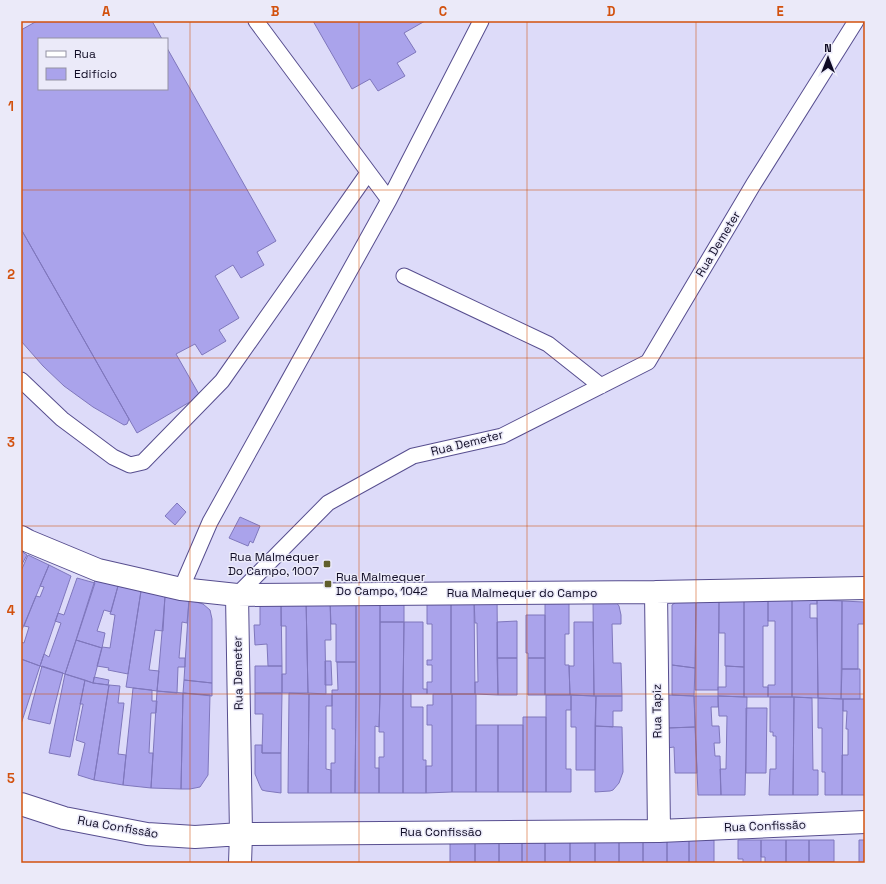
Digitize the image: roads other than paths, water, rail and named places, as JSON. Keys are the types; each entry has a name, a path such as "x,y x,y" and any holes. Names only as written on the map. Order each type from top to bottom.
{"street":[{"name":"Rua Malmequer do Campo","path":"21,537 28,542 98,570 181,589 237,594 656,592 865,588"},
{"name":"Rua Tapiz","path":"656,592 659,831"},
{"name":"Rua Demeter","path":"237,594 241,834 240,863"},
{"name":"Rua Confissão","path":"21,804 64,818 147,834 195,837 241,834 659,831 865,822"}],"lane":[{"path":"256,21 389,200"},
{"path":"181,589 210,522 389,200 481,21"},
{"name":"Rua Demeter","path":"237,594 328,503 413,456 502,436 648,362 753,185 856,21"},
{"path":"21,380 62,419 113,456 130,464 143,462 222,381 368,173"},
{"path":"404,276 548,344 601,386"}],"place":[{"name":"Rua Malmequer Do Campo, 1007","path":"327,564"},
{"name":"Rua Malmequer Do Campo, 1042","path":"328,584"}]}
